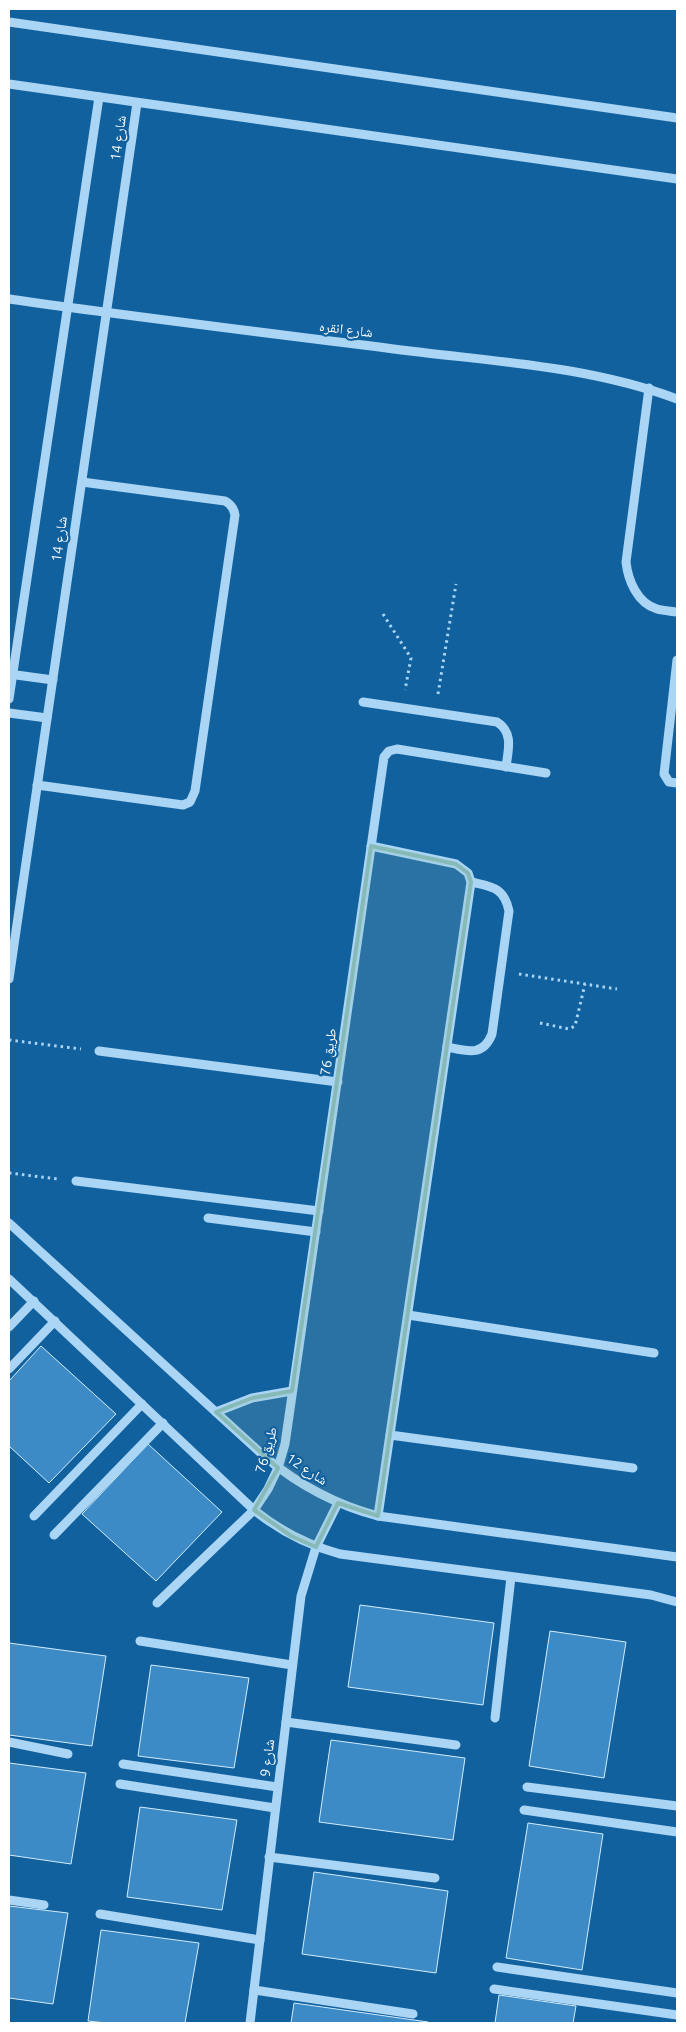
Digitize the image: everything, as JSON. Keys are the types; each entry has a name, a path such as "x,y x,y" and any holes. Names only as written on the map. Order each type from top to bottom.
{"street":[{"path":"9,22 677,118"},
{"path":"9,84 677,179"},
{"name":"شارع 14","path":"9,699 11,674 99,97"},
{"name":"شارع 14","path":"9,979 137,103"},
{"name":"شارع انقره","path":"9,299 106,313 573,371 649,388 677,399"},
{"path":"649,388 626,562 630,582 645,601 656,609 677,612"},
{"path":"37,785 183,805 190,802 195,791 236,515 235,510 225,501 82,482"},
{"path":"677,660 664,774 669,782 677,783"},
{"path":"11,674 52,680"},
{"path":"363,702 491,720 502,725 509,736 506,767"},
{"path":"9,713 47,718"},
{"name":"طريق 76","path":"157,1603 254,1510 278,1468 285,1444 384,761 389,751 397,749 546,773"},
{"path":"371,846 456,864 468,873 471,882 378,1516"},
{"path":"447,1047 474,1051 482,1048 489,1042 492,1034 509,911 507,900 501,892 493,887 471,882"},
{"path":"99,1051 338,1082"},
{"path":"76,1182 319,1211"},
{"path":"208,1218 316,1232"},
{"name":"شارع 12","path":"9,1223 278,1468 302,1484 338,1503 378,1516 677,1557"},
{"path":"9,1279 254,1510 285,1532 316,1548 340,1554 651,1595 677,1602"},
{"path":"9,1327 34,1301"},
{"path":"408,1315 654,1353"},
{"path":"9,1369 55,1321"},
{"path":"216,1412 252,1398 292,1391"},
{"path":"34,1516 142,1404"},
{"path":"54,1535 162,1423"},
{"path":"390,1435 633,1468"},
{"name":"شارع 9","path":"250,2023 301,1596 316,1548 338,1503"},
{"path":"495,1718 511,1577"},
{"path":"140,1641 292,1665"},
{"path":"286,1722 456,1745"},
{"path":"9,1742 68,1754"},
{"path":"123,1764 278,1787"},
{"path":"120,1784 275,1808"},
{"path":"527,1787 677,1806"},
{"path":"524,1810 677,1832"},
{"path":"269,1857 435,1878"},
{"path":"9,1900 44,1906"},
{"path":"100,1914 260,1940"},
{"path":"497,1967 677,1993"},
{"path":"494,1989 677,2015"},
{"path":"254,1990 413,2014"}],"path":[{"path":"435,712 456,584"},
{"path":"383,614 411,658 401,708"},
{"path":"501,972 617,989"},
{"path":"540,1023 569,1029 575,1026 585,984"},
{"path":"9,1040 76,1049"},
{"path":"9,1173 55,1178"}],"highlighted area":[{"path":"371,846 456,864 468,873 471,882 378,1516 338,1503 316,1547 291,1536 254,1510 278,1468 216,1412 252,1398 292,1391"}],"building":[{"path":"41,1346 116,1414 49,1483 9,1446 9,1381"},
{"path":"148,1444 222,1512 156,1581 82,1514"},
{"path":"360,1605 494,1623 483,1705 348,1687"},
{"path":"550,1631 626,1642 604,1778 529,1766"},
{"path":"9,1643 106,1656 92,1746 9,1735"},
{"path":"151,1665 249,1678 234,1768 138,1756"},
{"path":"331,1740 465,1758 453,1840 319,1822"},
{"path":"9,1763 86,1773 71,1864 9,1855"},
{"path":"140,1807 237,1820 222,1910 127,1897"},
{"path":"528,1823 603,1834 582,1970 506,1958"},
{"path":"314,1872 448,1891 436,1973 302,1954"},
{"path":"9,1906 68,1913 53,2004 9,1998"},
{"path":"101,1930 199,1943 185,2023 106,2023 88,2021"},
{"path":"499,1995 576,2006 573,2023 495,2023"},
{"path":"294,2003 428,2022 428,2023 291,2023"}]}
